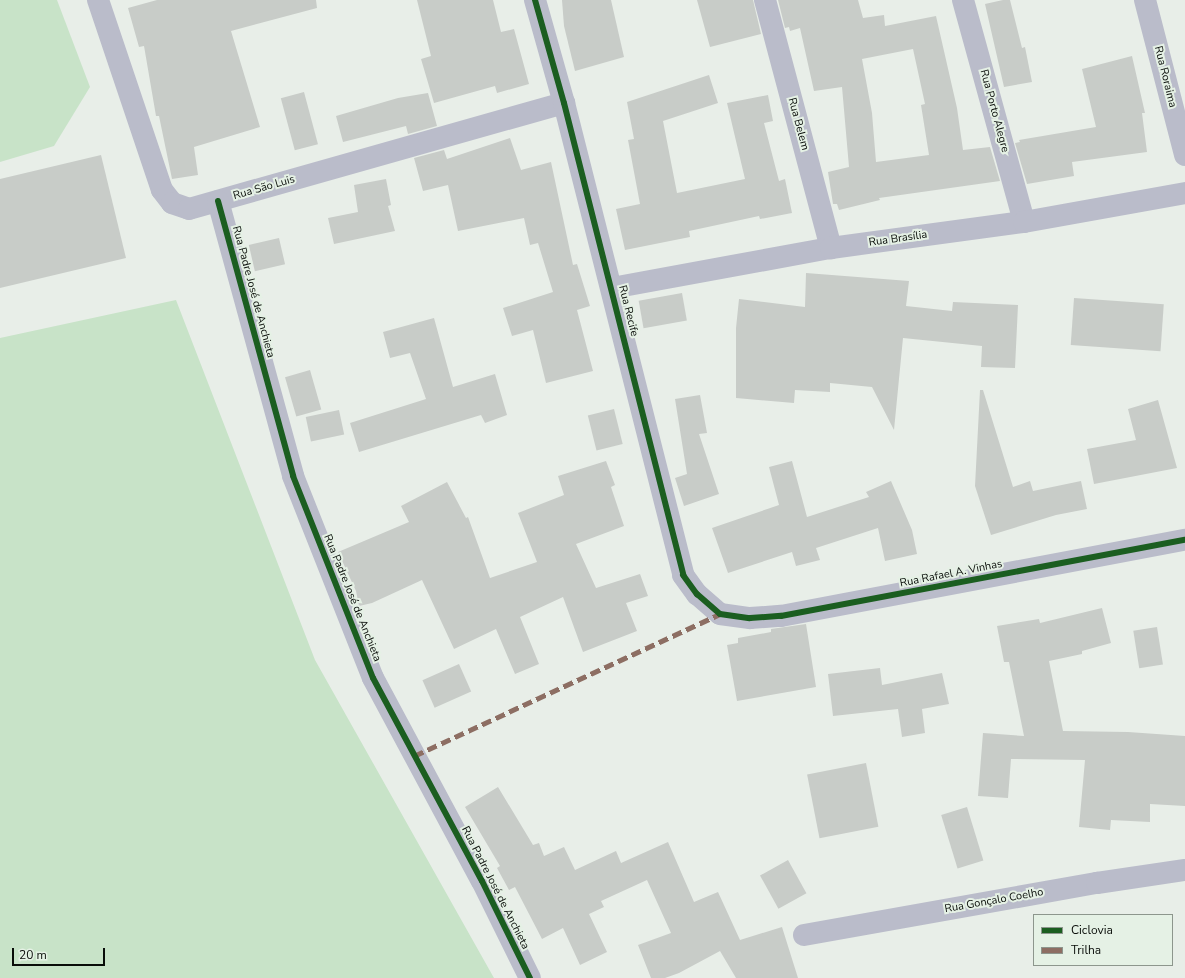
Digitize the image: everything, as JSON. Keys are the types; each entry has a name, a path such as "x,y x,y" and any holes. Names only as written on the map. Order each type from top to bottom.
{"street":[{"name":"Rua Recife","path":"535,0 564,103 612,288 683,575 697,594 720,614"},
{"name":"Rua Belem","path":"765,0 831,248"},
{"name":"Rua Porto Alegre","path":"963,0 1024,222"},
{"name":"Rua Roraima","path":"1145,0 1185,155"},
{"name":"Rua São Luis","path":"102,1 162,190 172,203 190,208 564,103"},
{"name":"Rua Brasília","path":"612,288 831,248 1024,222 1185,193"},
{"name":"Rua Padre José de Anchieta","path":"218,201 293,476 373,678 482,881 530,978"},
{"name":"Rua Rafael A. Vinhas","path":"720,614 750,618 781,616 1185,540"},
{"name":"Rua Gonçalo Coelho","path":"804,935 1097,882 1185,870"}],"green space":[{"path":"0,0 57,0 90,87 54,146 0,162"},
{"path":"176,300 315,660 494,978 0,978 0,338"}],"building":[{"path":"157,0 316,0 317,8 231,31 260,127 194,147 198,175 172,179 159,116 156,116 144,46 139,47 128,8"},
{"path":"417,0 493,0 501,32 514,29 529,84 497,93 495,86 434,103 421,59 431,56"},
{"path":"562,0 611,0 624,57 575,71 564,26"},
{"path":"697,0 753,0 761,34 710,47"},
{"path":"778,0 858,0 863,18 884,15 885,26 936,16 957,108 963,150 990,147 1000,181 879,198 880,200 839,210 837,204 833,204 828,172 849,167 842,87 814,91 800,28 790,31 789,27 785,28","holes":["913,49 925,104 921,105 929,155 876,162 872,113 862,59"]},
{"path":"1010,0 1022,48 1025,47 1032,82 1004,87 985,4"},
{"path":"1132,56 1145,113 1142,113 1147,152 1072,162 1074,176 1027,184 1015,143 1020,142 1019,140 1096,127 1082,69"},
{"path":"709,75 718,103 663,121 677,193 745,179 727,103 768,95 773,121 764,123 779,181 785,179 792,213 760,219 759,216 689,231 690,237 625,250 616,209 640,204 628,140 634,139 627,102"},
{"path":"304,92 318,144 295,150 281,98"},
{"path":"428,93 437,126 408,134 406,126 343,142 336,116 398,98"},
{"path":"510,138 521,170 551,162 573,265 577,264 590,306 577,310 593,371 546,383 533,330 512,336 503,308 553,292 538,243 530,245 524,218 458,231 448,185 423,191 414,158 444,150 447,159"},
{"path":"101,155 126,258 0,288 0,179"},
{"path":"386,179 391,205 388,206 395,231 334,244 328,218 358,212 354,185"},
{"path":"279,238 285,264 255,271 249,245"},
{"path":"806,273 909,281 906,306 952,311 953,302 1018,305 1015,368 981,367 982,346 903,338 894,430 872,387 830,383 830,392 795,390 794,403 736,398 736,328 739,299 805,307"},
{"path":"682,293 687,321 644,328 639,301"},
{"path":"1074,298 1164,304 1161,351 1071,345"},
{"path":"434,318 453,387 495,374 507,415 485,423 481,415 359,452 350,423 426,399 410,353 390,358 383,332"},
{"path":"310,370 321,409 296,417 285,377"},
{"path":"980,390 983,390 1013,487 1030,481 1033,491 1081,481 1087,509 1056,515 991,535 975,486"},
{"path":"700,395 707,433 699,434 719,494 684,506 675,478 687,474 675,399"},
{"path":"1158,400 1177,468 1094,484 1087,449 1136,440 1128,409"},
{"path":"614,409 623,444 597,450 588,416"},
{"path":"339,410 344,434 311,442 306,417"},
{"path":"606,461 615,485 611,487 624,526 576,544 596,588 640,574 648,596 626,603 637,631 583,652 563,597 520,617 539,664 515,674 496,629 454,649 422,580 372,603 359,606 356,591 338,552 409,522 401,506 447,482 466,518 468,517 490,578 537,562 518,513 564,495 558,476"},
{"path":"792,461 807,517 869,497 866,492 891,481 912,530 917,554 885,561 878,528 816,548 820,560 796,566 792,552 728,573 712,528 779,505 769,467"},
{"path":"1102,608 1111,643 1082,651 1082,654 1049,661 1063,731 1128,732 1185,736 1185,806 1150,804 1150,822 1111,820 1110,830 1079,827 1085,760 1011,759 1008,798 978,796 983,733 1024,736 1009,662 1004,662 997,626 1039,619 1040,623"},
{"path":"806,624 816,687 737,701 727,645 738,643 738,638 771,632 771,629"},
{"path":"1157,627 1163,665 1139,668 1133,631"},
{"path":"459,664 471,691 435,708 422,680"},
{"path":"880,668 882,685 942,673 949,704 922,709 925,733 902,737 898,709 833,716 828,674"},
{"path":"866,763 878,827 820,838 807,774"},
{"path":"498,787 533,845 539,843 544,856 564,847 575,870 616,851 621,863 668,842 694,902 718,892 740,940 782,927 798,978 736,978 720,951 679,973 665,978 651,978 638,945 671,933 647,880 601,901 604,907 589,914 607,952 580,965 563,928 542,939 515,887 509,890 497,868 500,866 465,807"},
{"path":"967,807 983,861 958,868 941,815"},
{"path":"788,860 806,893 778,909 760,876"}],"marked path":[{"path":"414,756 720,614"}],"cycle path":[{"path":"535,0 564,103 683,575 697,594 720,614 750,618 781,616 1185,540"},
{"path":"218,201 293,476 373,678 482,881 530,978"}]}
